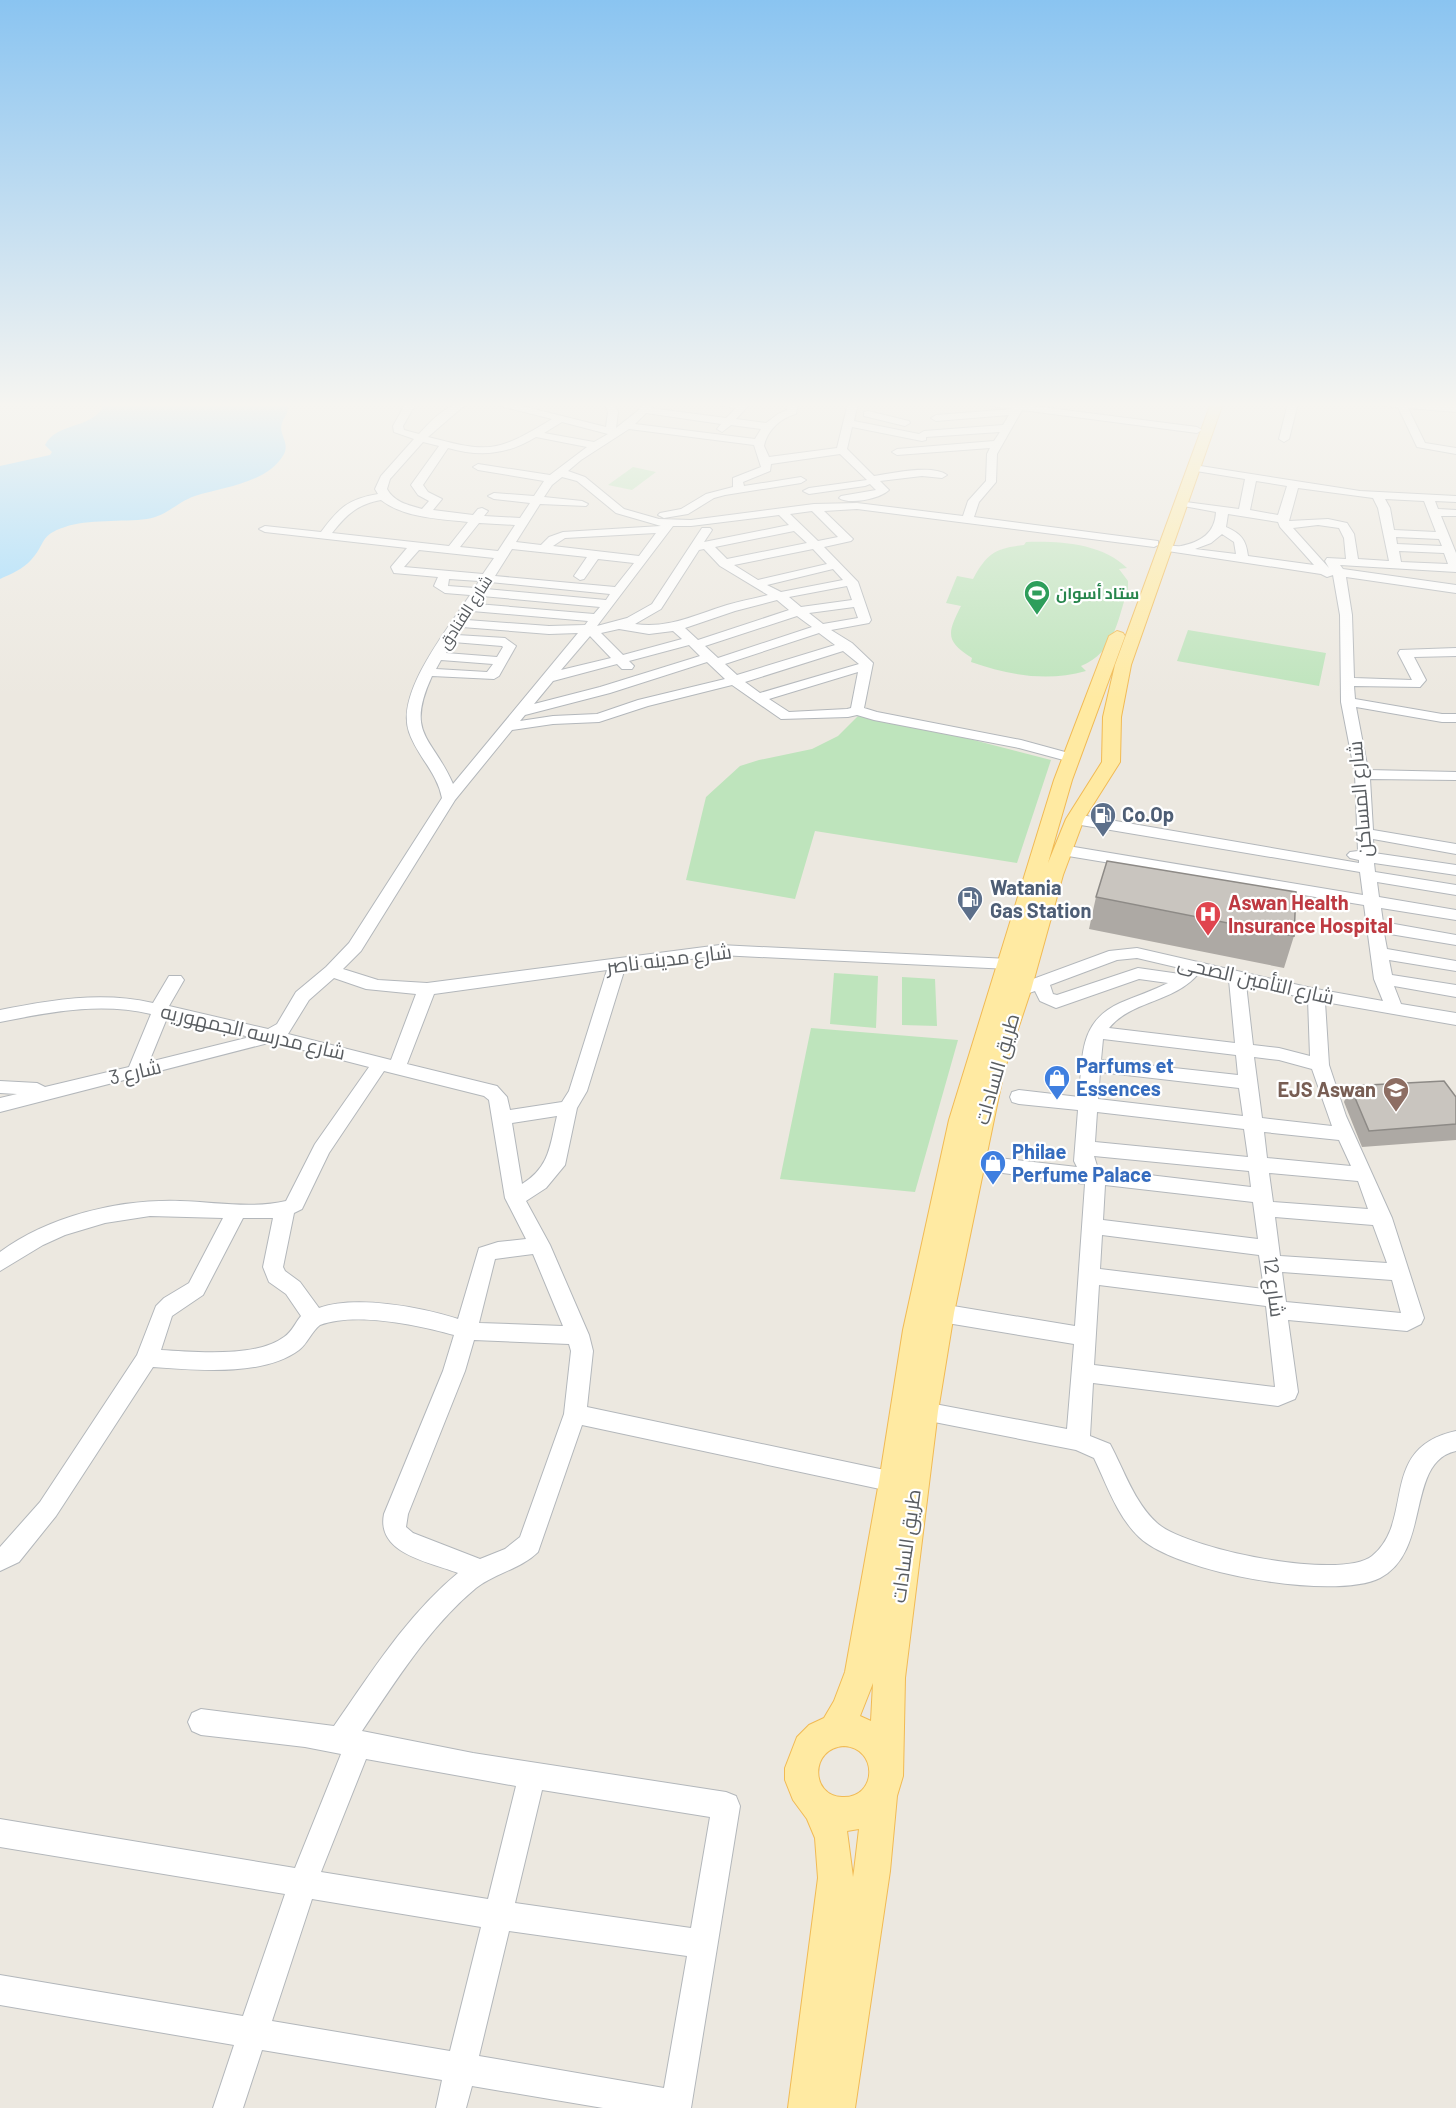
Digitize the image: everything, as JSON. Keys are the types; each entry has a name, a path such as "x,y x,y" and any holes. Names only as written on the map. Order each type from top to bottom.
{"main road":[{"name":"طريق السادات","path":"836,2108 876,1846 883,1781 890,1669 924,1411 941,1313 993,1071 1030,985 1019,960 1027,895 1072,755 1172,546 1182,501"},
{"name":"طريق السادات","path":"835,1730 846,1711 861,1672 894,1482 916,1330 961,1120 985,1035 1019,960 1075,819 1105,762 1120,675 1172,546 1182,503"},
{"path":"1095,747 1105,762 1083,781 1072,755 1095,747"},
{"path":"807,2108 836,1889 832,1838 820,1807 806,1789 801,1767 808,1747 816,1739 835,1730 857,1732 867,1737 881,1754 883,1781 863,1812 841,1815 820,1807"}],"street":[{"path":"324,536 352,504 357,501"},
{"path":"390,501 394,505 425,513 477,518 582,504"},
{"path":"425,513 434,501"},
{"path":"455,564 459,547 490,501"},
{"path":"513,501 530,511 574,515"},
{"name":"شارع الفنادق","path":"449,798 446,782 419,744 412,724 412,704 447,638 537,501"},
{"path":"607,501 620,512 667,526"},
{"path":"620,512 674,514 694,508 703,501"},
{"path":"724,563 847,539 816,501"},
{"path":"544,549 554,539 563,535 712,521 836,501"},
{"path":"968,518 974,501"},
{"path":"1244,512 1246,501"},
{"path":"1284,522 1289,501"},
{"path":"1381,501 1389,528 1396,565"},
{"path":"1393,501 1456,525"},
{"path":"1437,517 1453,501"},
{"path":"1182,503 1244,512 1284,522 1334,522 1344,525 1348,531 1353,563"},
{"path":"818,505 875,507 968,518 1328,566 1353,563 1396,565 1454,562"},
{"path":"1384,508 1437,517"},
{"path":"1172,546 1210,539 1222,526 1222,509"},
{"path":"519,712 823,628 865,621 852,582 781,511"},
{"path":"1389,528 1456,513"},
{"path":"1437,517 1454,562"},
{"path":"457,622 549,630 618,625 641,617 657,606 701,547 712,521"},
{"path":"1284,522 1315,560"},
{"path":"268,1035 284,1028 302,996 332,971 355,947 449,798 590,628 667,526"},
{"path":"701,547 797,527"},
{"path":"266,529 416,547 459,547 591,559 643,560"},
{"path":"1220,529 1238,538 1242,556"},
{"path":"416,547 397,567 398,570 439,570 486,579 569,586 623,586"},
{"path":"701,547 756,584 779,596 847,646 866,663 857,710"},
{"path":"1392,547 1454,562"},
{"path":"505,550 544,549 556,555"},
{"path":"1242,556 1315,560 1328,566 1341,579 1456,589"},
{"path":"386,557 405,559"},
{"path":"580,576 591,559"},
{"path":"439,570 455,564 580,576 623,586"},
{"path":"756,584 836,565"},
{"path":"439,570 441,588 609,604"},
{"name":"شارع المساكن","path":"1341,579 1346,615 1348,702 1362,774 1371,901 1383,979 1387,994 1395,1009"},
{"path":"516,611 525,582"},
{"path":"618,625 649,630 676,627 731,608 852,582"},
{"path":"556,614 569,586"},
{"path":"547,678 693,643 798,611 858,603"},
{"path":"468,607 556,614 590,628 640,679"},
{"path":"523,628 530,612"},
{"path":"499,642 507,627"},
{"path":"676,627 758,698 786,716 848,713 857,710 1072,755"},
{"path":"427,672 486,677 494,673 510,645 447,638"},
{"path":"506,727 599,718 643,703 736,680 847,646"},
{"path":"1348,682 1415,684 1419,680 1406,653 1456,652"},
{"path":"436,656 501,661"},
{"path":"758,698 865,666"},
{"path":"570,698 585,718"},
{"path":"1348,702 1456,718"},
{"path":"1362,774 1456,776"},
{"path":"1075,819 1309,860 1350,855 1367,867 1456,891"},
{"path":"1365,833 1456,849"},
{"path":"1062,850 1456,915"},
{"path":"1367,867 1456,870"},
{"path":"1375,926 1456,940"},
{"name":"شارع مدينه ناصر","path":"332,971 360,982 379,986 427,989 700,952 740,950 1019,960"},
{"path":"1129,953 1138,973"},
{"name":"شارع التأمين الصحى","path":"1030,985 1115,955 1129,953 1190,973 1237,977 1316,994 1456,1019"},
{"path":"1379,953 1456,966"},
{"path":"1019,960 1059,975"},
{"path":"515,1198 539,1183 555,1166 568,1108 578,1091 617,965"},
{"path":"1081,967 1099,987"},
{"path":"1030,985 1056,1002 1138,973 1190,973"},
{"path":"1078,1441 1095,1184 1084,1161 1091,1065 1096,1032 1106,1017 1170,990 1190,973"},
{"name":"شارع 12","path":"1084,1373 1278,1397 1287,1392 1237,977"},
{"path":"1383,979 1456,991"},
{"path":"136,1072 159,1010 175,980"},
{"path":"0,1263 34,1241 85,1221 115,1213 146,1209 285,1210 298,1202 302,1185 331,1132 388,1065 427,989"},
{"path":"1090,1276 1407,1322 1413,1318 1382,1218 1365,1175 1337,1116 1320,1065 1316,994"},
{"name":"شارع مدرسه الجمهوريه","path":"0,1016 54,1005 83,1002 111,1002 159,1010 490,1091 501,1109"},
{"path":"1096,1032 1279,1054 1320,1065"},
{"name":"شارع 3","path":"0,1105 265,1040 268,1035"},
{"path":"1091,1065 1248,1083"},
{"path":"0,1088 72,1086"},
{"path":"1019,1097 1345,1134"},
{"path":"228,2108 349,1742 398,1657 432,1614 481,1570 522,1554 530,1544 575,1414 582,1351 578,1335 540,1245 515,1198 501,1109 568,1108"},
{"path":"1085,1148 1365,1175"},
{"path":"972,1162 1382,1218"},
{"path":"0,1560 10,1554 48,1509 147,1358 163,1312 171,1304 196,1289 237,1210"},
{"path":"285,1210 273,1267 276,1276 293,1288 314,1317"},
{"path":"1093,1226 1270,1255 1400,1272"},
{"path":"481,1570 405,1541 396,1536 393,1528 396,1514 454,1371 486,1254 498,1250 540,1245"},
{"path":"147,1358 200,1361 257,1356 295,1342 314,1317 361,1313 412,1315 466,1330 493,1334 578,1335"},
{"path":"941,1313 1086,1336"},
{"path":"924,1411 1078,1441 1102,1451 1141,1522 1158,1538 1196,1554 1261,1569 1347,1577 1371,1570 1393,1551 1406,1518 1412,1483 1422,1463 1447,1442 1456,1441"},
{"path":"575,1414 894,1482"},
{"path":"0,1990 676,2107 726,1806 473,1766 349,1742 201,1722"},
{"path":"451,2108 532,1774"},
{"path":"0,1833 497,1915 702,1944"}],"green space":[{"name":"ستاد أسوان","path":"1026,542 1080,545 1105,553 1127,568 1119,569 1128,581 1128,589 1117,624 1101,653 1081,666 1086,671 1057,676 1028,676 999,670 971,662 972,658 953,641 951,629 961,606 946,603 957,576 973,579 983,563 993,553 1024,545"},
{"path":"1188,630 1326,653 1319,686 1177,661"},
{"path":"858,716 958,736 1051,760 1017,863 815,831 795,899 686,880 706,797 740,766 812,749 838,736"},
{"path":"834,973 878,976 876,1028 830,1024"},
{"path":"902,977 935,979 937,1026 902,1025"},
{"path":"811,1028 958,1040 915,1192 780,1179"}],"water":[{"path":"0,501 184,501 147,519 74,524 57,530 47,537 28,563 0,579"}],"building":[{"path":"1107,861 1296,892 1294,936 1096,897"},
{"path":"1444,1081 1456,1097 1456,1124 1369,1131 1350,1086"}],"place":[{"name":"ستاد أسوان","path":"1037,616"},
{"name":"Co.Op","path":"1103,838"},
{"name":"Watania Gas Station","path":"970,922"},
{"name":"Aswan Health Insurance Hospital","path":"1208,937"},
{"name":"Parfums et Essences","path":"1057,1101"},
{"name":"EJS Aswan","path":"1396,1113"},
{"name":"Philae Perfume Palace","path":"993,1186"}]}
